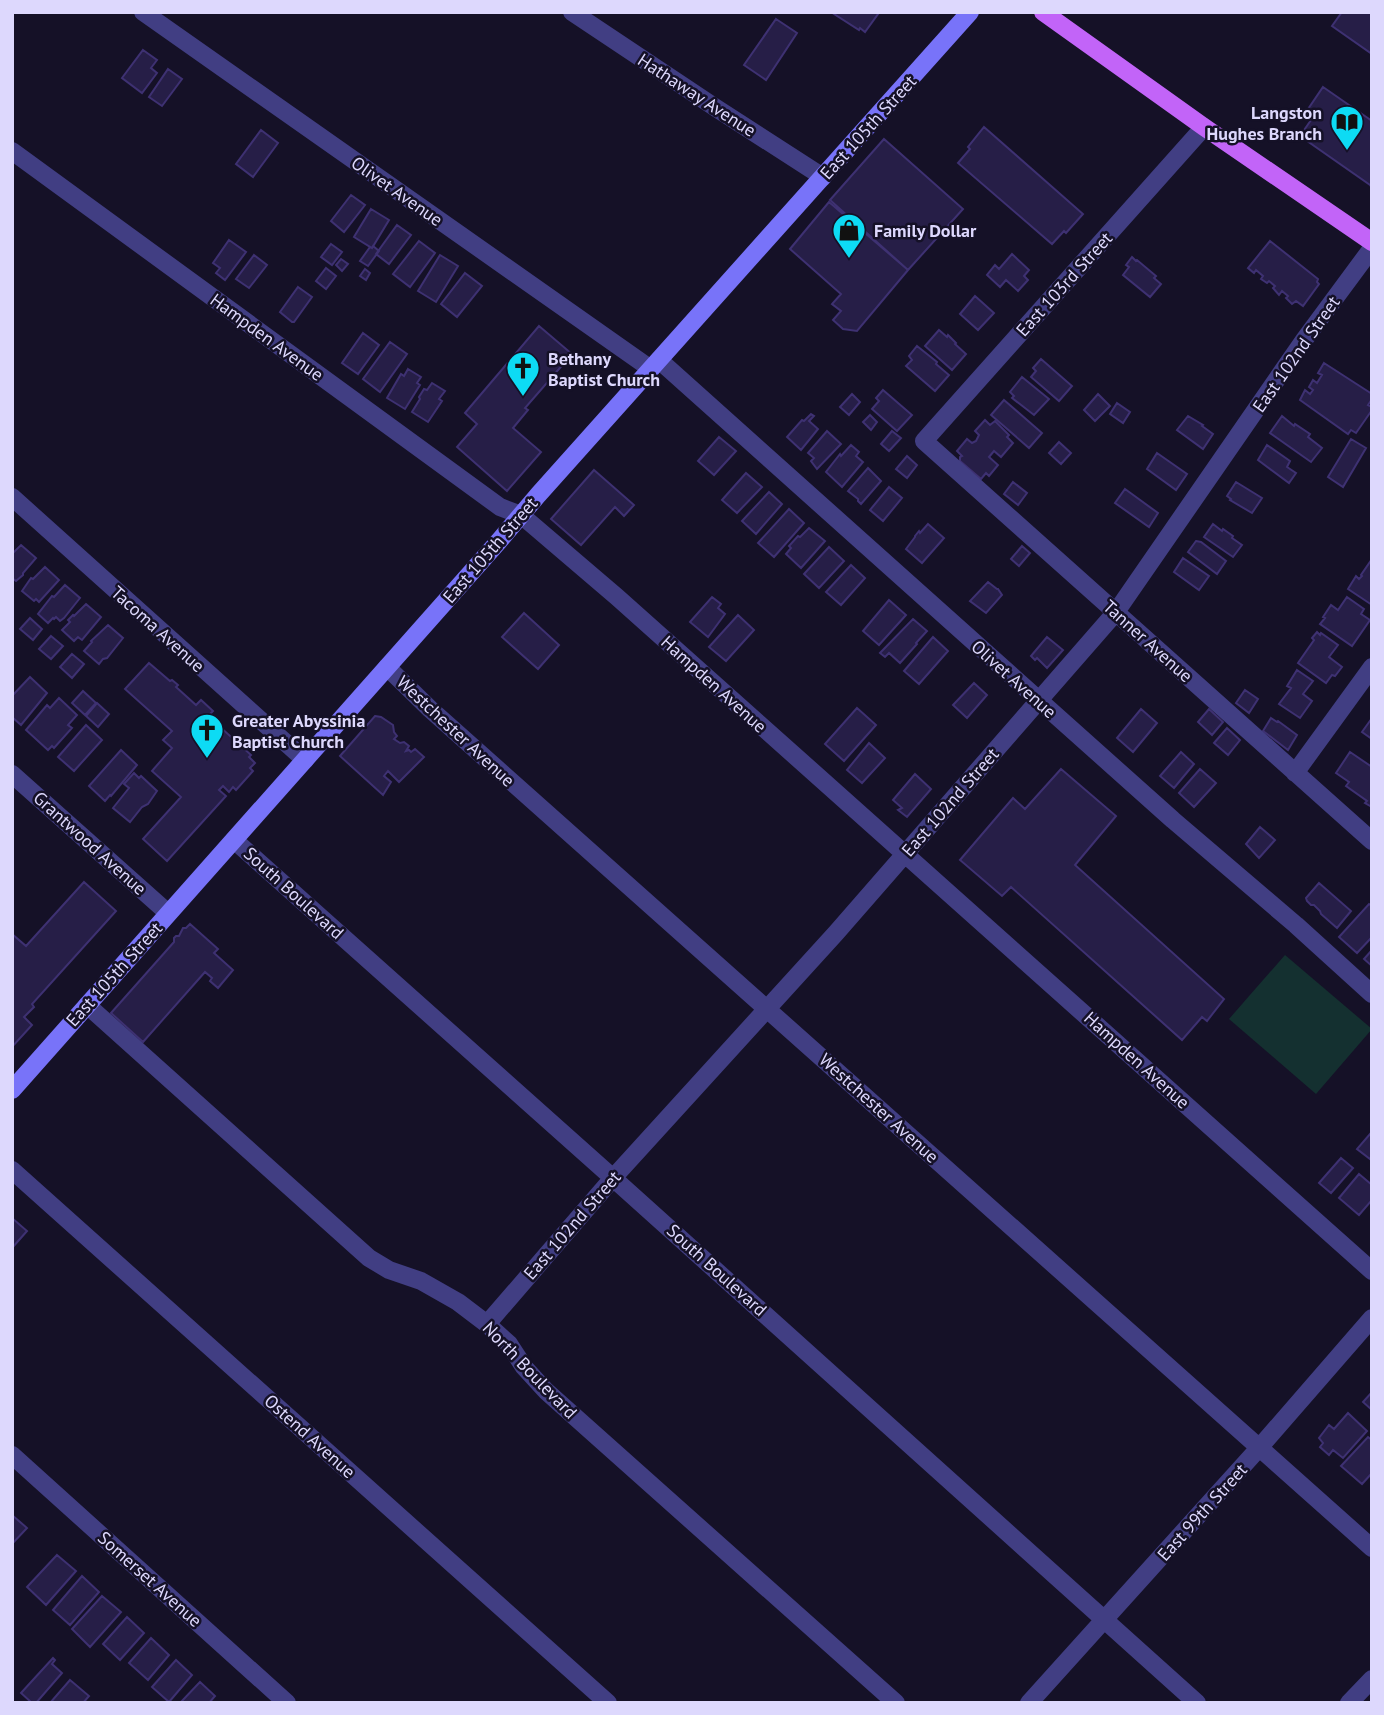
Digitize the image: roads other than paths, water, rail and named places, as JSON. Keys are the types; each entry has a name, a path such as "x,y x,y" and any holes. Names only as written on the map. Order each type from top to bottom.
{"main road":[{"name":"East 105th Street","path":"12,1090 520,515 970,12"},
{"path":"1042,12 1372,242"}],"street":[{"name":"Olivet Avenue","path":"143,12 655,364 1372,994"},
{"name":"Hathaway Avenue","path":"572,12 823,177"},
{"name":"East 103rd Street","path":"924,441 1204,127"},
{"name":"Hampden Avenue","path":"12,151 501,508 520,515 617,597 1372,1271"},
{"name":"East 102nd Street","path":"486,1324 768,1009 1116,612 1304,341 1372,248"},
{"name":"Tanner Avenue","path":"924,441 1372,841"},
{"name":"Tacoma Avenue","path":"12,497 305,760"},
{"name":"Westchester Avenue","path":"387,667 430,709 1372,1548"},
{"path":"1295,773 1372,667"},
{"name":"Grantwood Avenue","path":"12,774 169,914"},
{"name":"South Boulevard","path":"234,840 1197,1703"},
{"name":"North Boulevard","path":"87,1005 369,1258 389,1270 421,1281 449,1297 486,1324 509,1344 524,1367 547,1391 896,1703"},
{"name":"Ostend Avenue","path":"12,1170 608,1703"},
{"name":"East 99th Street","path":"1029,1703 1259,1448 1372,1318"},
{"name":"Somerset Avenue","path":"12,1455 287,1703"},
{"path":"1349,1703 1372,1679"}],"place":[{"name":"Langston Hughes Branch","path":"1347,152"},
{"name":"Family Dollar","path":"849,260"},
{"name":"Bethany Baptist Church","path":"523,398"},
{"name":"Greater Abyssinia Baptist Church","path":"207,760"}]}
